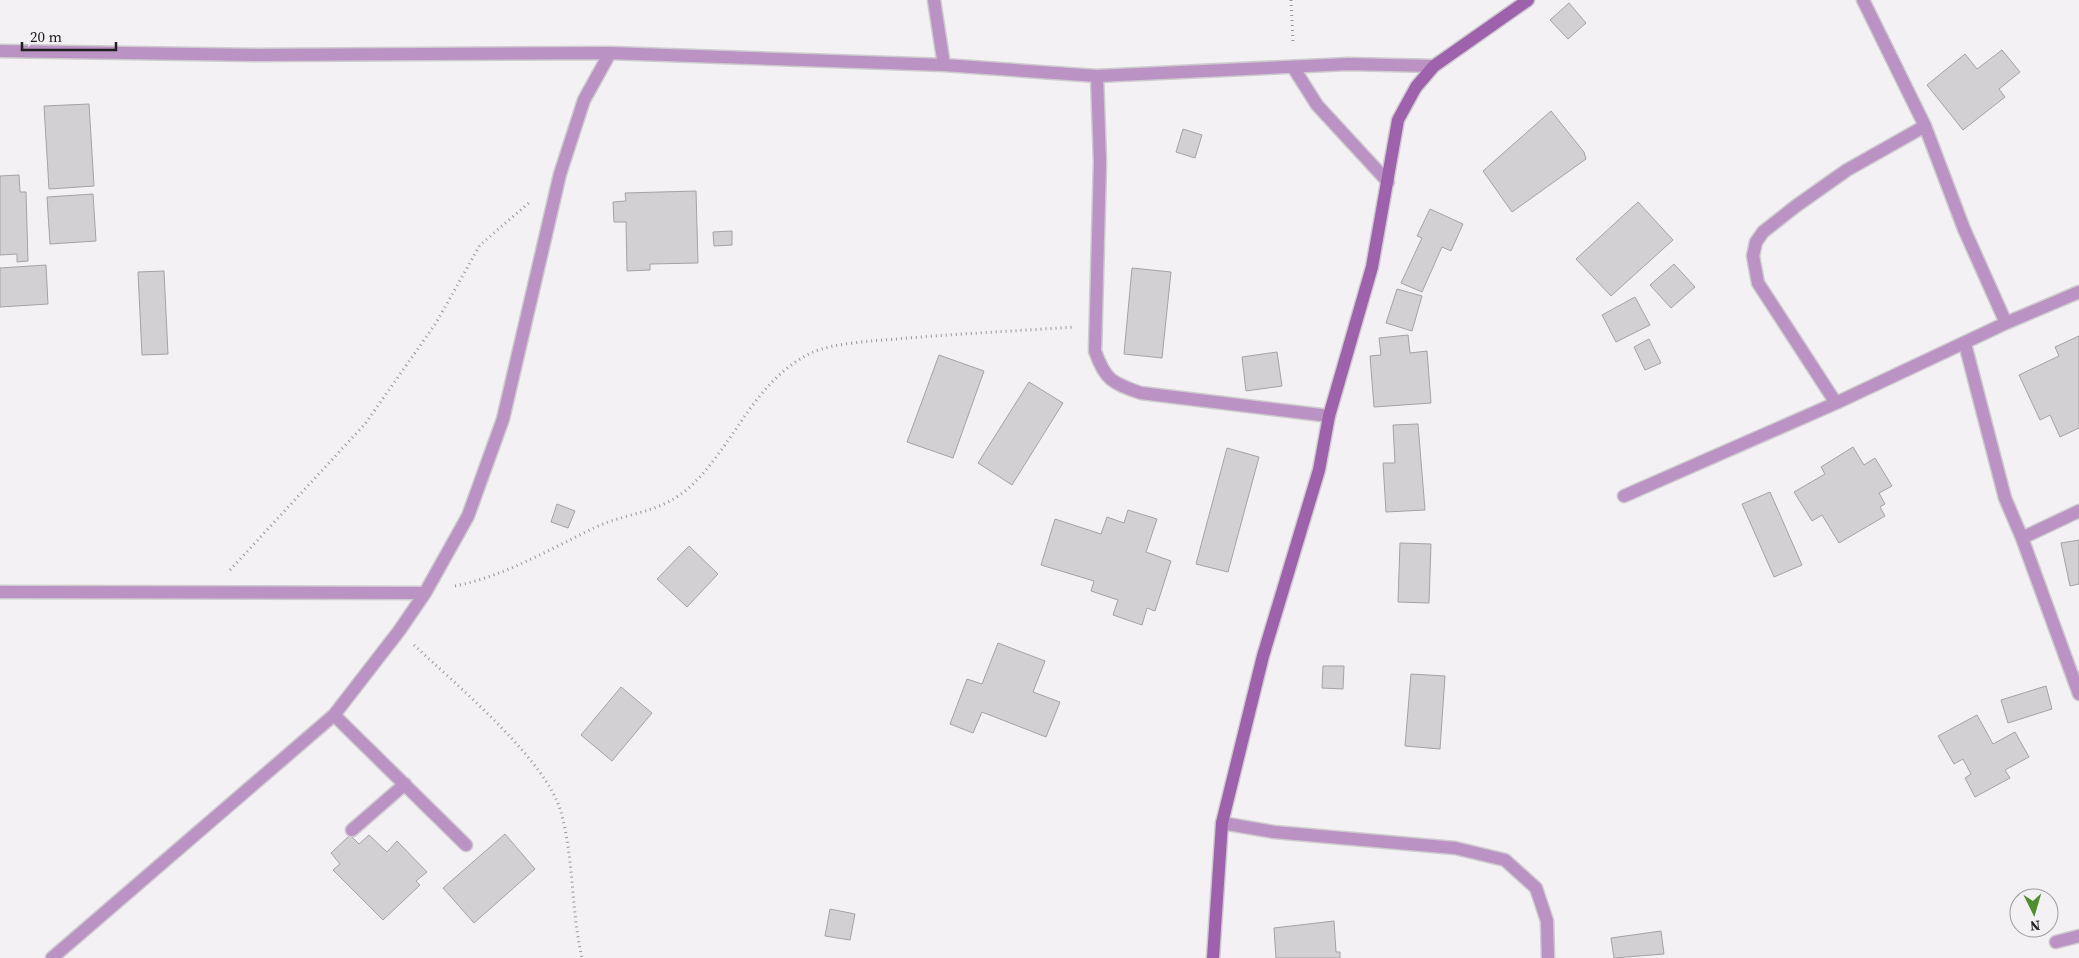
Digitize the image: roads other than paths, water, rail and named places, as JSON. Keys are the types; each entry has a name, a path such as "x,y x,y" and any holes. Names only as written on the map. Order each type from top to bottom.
{"street":[{"path":"934,0 944,66"},
{"path":"1212,958 1222,823 1263,656 1319,470 1329,416 1372,267 1398,120 1416,88 1434,66 1528,0"},
{"path":"1863,0 1925,126 1964,229 2006,323"},
{"path":"0,51 256,55 610,53 944,66 1098,76 1348,64 1434,66"},
{"path":"52,958 334,715 399,631 425,593 468,516 503,419 560,174 584,100 610,53"},
{"path":"1293,67 1317,106 1388,182"},
{"path":"1098,76 1099,253 1095,351 1103,373 1116,385 1141,393 1329,416"},
{"path":"1836,403 1758,283 1752,256 1756,242 1763,232 1847,170 1925,126"},
{"path":"1624,496 1724,450 1836,403 2006,323 2079,292"},
{"path":"1964,344 2005,498 2022,538 2079,694"},
{"path":"2022,538 2079,511"},
{"path":"0,592 425,593"},
{"path":"334,715 466,845"},
{"path":"352,830 404,784"},
{"path":"1222,823 1274,832 1455,848 1505,860 1536,888 1547,921 1548,958"},
{"path":"2056,942 2079,936"}]}
